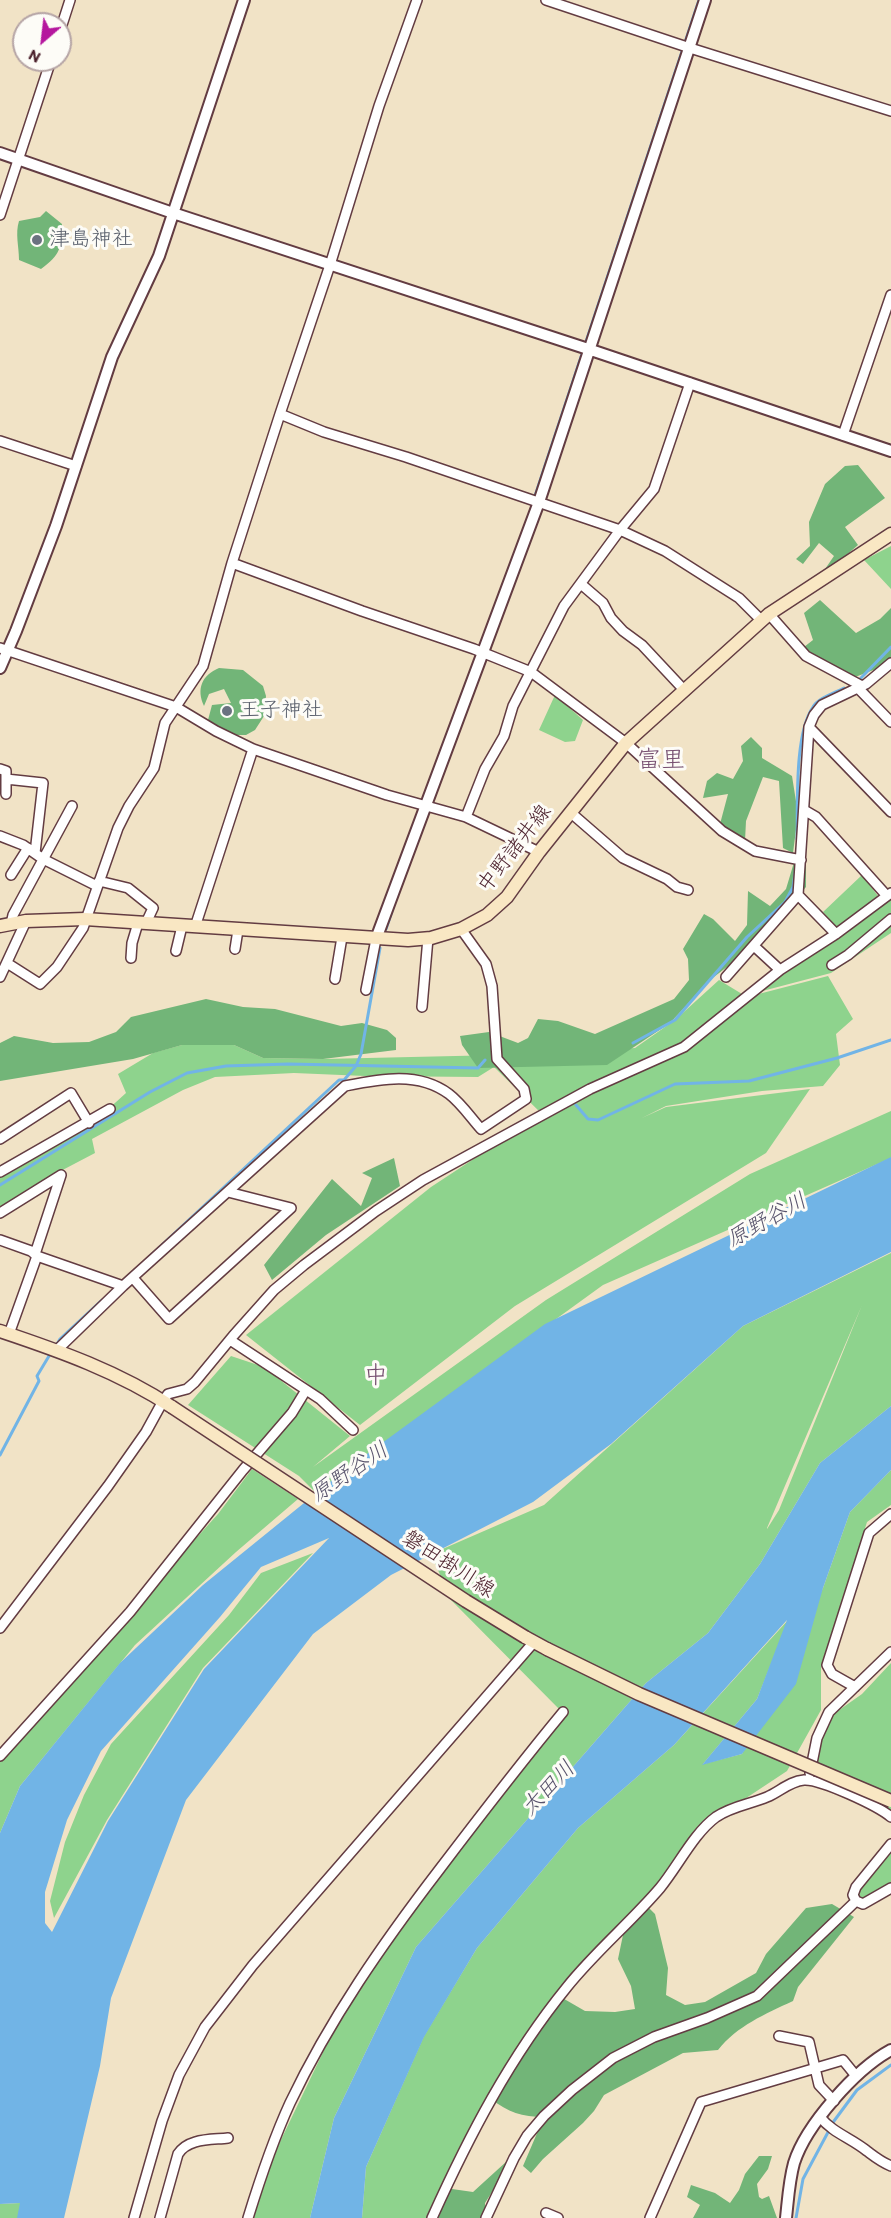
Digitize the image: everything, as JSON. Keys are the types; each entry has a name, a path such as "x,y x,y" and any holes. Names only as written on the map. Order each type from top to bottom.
{"main road":[{"name":"中野諸井線","path":"5,925 26,921 85,919 408,940 428,938 461,929 487,915 507,897 539,852 626,743 766,618 891,534"},
{"name":"磐田掛川線","path":"4,1333 57,1350 117,1376 168,1404 466,1601 547,1649 639,1694 891,1801"}],"street":[{"path":"0,668 4,650 56,526 111,357 154,269 244,0"},
{"path":"7,963 40,984 57,967 82,928 118,828 129,806 154,768 165,723 203,666 232,563 379,106 417,0"},
{"path":"546,0 891,111"},
{"path":"366,990 376,939 539,502 705,0"},
{"path":"0,215 47,72"},
{"path":"0,153 173,213 891,451"},
{"path":"843,435 891,295"},
{"path":"466,817 485,769 504,736 513,706 564,606 654,489 690,383"},
{"path":"280,414 324,432 406,457 621,530 665,551 766,618 806,656 860,687 891,722"},
{"path":"0,441 76,466"},
{"path":"232,563 483,652 531,672 626,743 722,831 755,851 798,860"},
{"path":"581,584 603,603 611,618 623,631 642,645 685,691"},
{"path":"4,650 176,707 216,731 253,749 426,807 466,817 539,852"},
{"path":"726,977 798,895 798,860 804,810 809,727 814,715 822,705 860,687 891,663"},
{"path":"809,727 891,812"},
{"path":"195,927 253,749"},
{"path":"0,769 6,771 6,794"},
{"path":"6,779 43,783 31,850 11,875"},
{"path":"5,925 13,915 72,806"},
{"path":"0,1628 168,1404 168,1394 187,1389 195,1382 274,1290 304,1265 423,1180 580,1093 684,1047 780,970 836,934 889,894 816,817 804,810"},
{"path":"570,812 623,858 667,879 677,887 688,890"},
{"path":"0,836 98,884 128,888 153,908 142,923 132,944 131,958"},
{"path":"798,895 836,934"},
{"path":"832,965 848,955 891,919"},
{"path":"0,976 26,921"},
{"path":"176,951 182,926"},
{"path":"57,1350 123,1286 345,1086 387,1078 424,1081 450,1094 481,1129 526,1099 524,1089 497,1059 492,986 486,964 461,929"},
{"path":"235,949 238,930"},
{"path":"335,979 342,937"},
{"path":"422,1007 428,938"},
{"path":"754,946 780,970"},
{"path":"0,1139 71,1093 89,1123"},
{"path":"0,1172 110,1109"},
{"path":"0,1212 61,1175 36,1255 4,1333"},
{"path":"133,1278 169,1319 291,1208 228,1192"},
{"path":"0,1240 123,1286"},
{"path":"230,1340 306,1390 345,1420 353,1430"},
{"path":"0,1756 128,1615 243,1470 292,1413 306,1390"},
{"path":"855,1687 832,1674 827,1665 869,1533 891,1514"},
{"path":"134,2218 178,2075 205,2027 253,1965 530,1639"},
{"path":"809,1781 817,1738 829,1712 891,1652"},
{"path":"248,2218 268,2156 291,2103 334,2020 392,1932 505,1783 563,1712"},
{"path":"432,2218 450,2177 503,2077 532,2031 568,1985 660,1888 716,1817 768,1797 803,1780 817,1782 865,1802 891,1817"},
{"path":"891,1844 856,1887 853,1895 856,1901 862,1904 891,1888"},
{"path":"486,2218 527,2136 544,2116 572,2090 613,2058 654,2037 707,2018 757,1996 856,1901"},
{"path":"779,2036 809,2042 819,2085 834,2101"},
{"path":"786,2218 794,2164 803,2143 820,2117 856,2076 871,2062 891,2050"},
{"path":"650,2218 701,2102 843,2060 856,2076"},
{"path":"820,2117 828,2127 867,2150 876,2160 891,2166"},
{"path":"160,2218 178,2154 183,2146 199,2141 228,2138"},
{"path":"546,2213 558,2218"}],"green space":[{"path":"46,211 62,224 61,239 56,255 41,269 19,260 17,231 19,221 40,217"},
{"path":"858,465 885,498 845,527 858,545 828,571 823,572 834,556 819,543 803,564 796,559 810,546 809,522 825,484 845,466"},
{"path":"891,546 891,589 864,560"},
{"path":"820,600 856,633 880,619 891,608 891,658 884,666 850,679 812,655 804,647 813,640 804,613"},
{"path":"219,668 243,670 263,686 266,696 264,716 255,730 246,735 223,735 208,720 212,705 231,703 224,689 209,694 204,706 201,694 202,683 208,674"},
{"path":"555,695 583,720 575,741 565,742 539,730"},
{"path":"751,737 762,748 762,758 792,776 798,814 793,853 783,848 779,781 763,777 746,821 745,841 733,838 720,824 728,794 703,798 707,781 717,773 733,779 743,761 741,746"},
{"path":"795,859 806,863 806,887 754,946 710,980 670,1023 607,1065 478,1068 462,1045 460,1036 489,1032 518,1043 528,1038 538,1019 558,1021 595,1034 674,999 689,980 688,959 683,949 704,914 713,919 735,941 747,925 748,891 770,906 786,889"},
{"path":"862,875 878,896 837,928 823,912"},
{"path":"891,890 891,933 831,973 751,994"},
{"path":"828,976 853,1019 836,1034 840,1065 823,1086 762,1091 666,1106 642,1118 666,1107 810,1089 766,1153 515,1306 360,1425 246,1335 431,1187 542,1114 494,1067 478,1077 294,1073 215,1077 183,1090 92,1139 95,1153 55,1174 0,1209 0,1176 105,1112 126,1093 118,1074 153,1053 182,1045 234,1045 263,1058 323,1059 544,1054 635,1048 675,1020 719,980 747,997"},
{"path":"206,999 243,1007 275,1009 341,1026 362,1023 387,1030 396,1038 396,1050 323,1059 263,1058 234,1045 182,1045 133,1059 0,1081 0,1043 14,1036 53,1043 89,1042 116,1032 131,1017"},
{"path":"891,1111 891,1158 603,1285 316,1493 299,1476 188,1405 231,1356 264,1367 350,1436 313,1467 546,1300 750,1174"},
{"path":"394,1158 400,1186 326,1235 272,1280 264,1265 332,1179 361,1206 372,1178 362,1173"},
{"path":"891,1253 891,1406 820,1463 760,1564 708,1633 646,1683 416,1947 334,2118 310,2218 249,2218 254,2196 350,1996 562,1712 451,1600 431,1554 544,1505 743,1326","holes":["862,1305 779,1510 767,1529"]},
{"path":"252,1469 298,1499 236,1552 135,1645 20,1786 0,1833 0,1761 15,1739 218,1514"},
{"path":"891,1470 891,1505 867,1522 821,1667 821,1710 787,1771 713,1820 522,2047 429,2218 362,2218 366,2167 424,2036 477,1948 578,1828 674,1745 789,1619 757,1699 703,1764 742,1754 823,1588 850,1512"},
{"path":"313,1553 203,1668 107,1820 54,1918 50,1901 65,1842 84,1795 111,1744 229,1615 261,1573"},
{"path":"891,1663 891,1821 813,1758 825,1720 862,1694"},
{"path":"891,1846 891,1888 863,1904 853,1895"},
{"path":"645,1904 655,1914 668,1968 666,1995 685,2005 705,2002 756,1973 766,1954 806,1908 832,1904 854,1917 798,1987 793,2001 743,2027 718,2050 683,2053 604,2095 583,2123 531,2173 523,2166 544,2117 516,2113 491,2099 559,1996 585,2011 615,2012 635,2009 631,1986 618,1959 623,1935 636,1912"},
{"path":"518,2151 485,2203 485,2218 432,2218 445,2188 473,2192"},
{"path":"759,2156 772,2156 768,2169 757,2184 759,2197 762,2199 769,2196 777,2218 693,2218 700,2205 687,2197 691,2185 715,2193 730,2203 739,2190 745,2174"},
{"path":"20,2203 23,2218 0,2218 0,2204"}],"water":[{"name":"原野谷川","path":"891,1157 891,1252 743,1326 611,1444 533,1502 391,1575 313,1634 186,1800 111,1998 100,2066 64,2218 17,2218 20,2203 0,2204 0,1833 20,1786 120,1663 203,1585 341,1473 545,1324","holes":["329,1538 204,1669 108,1821 52,1932 45,1923 45,1892 67,1820 101,1751 220,1617 261,1567"]},
{"path":"891,1406 891,1470 850,1512 823,1588 796,1684 742,1754 702,1765 757,1699 787,1620 674,1745 578,1828 477,1948 424,2037 366,2167 362,2218 310,2218 334,2118 416,1947 646,1683 708,1633 760,1564 820,1463"}],"waterway":[{"path":"535,496 699,0"},
{"path":"859,680 891,647"},
{"path":"797,839 798,770 807,719 819,701 844,688"},
{"path":"633,1043 675,1020 747,937 785,902 793,887 796,866"},
{"path":"386,929 393,908"},
{"path":"149,1257 339,1080 344,1080 356,1066 361,1054 380,948"},
{"path":"576,1105 588,1119 598,1120 675,1084 749,1081 837,1058 891,1040"},
{"path":"0,1185 150,1092 187,1073 226,1066 288,1064 478,1068 485,1060"},
{"path":"56,1346 60,1339 102,1300"},
{"path":"0,1455 39,1381 37,1376 52,1351"},
{"path":"796,2218 803,2179 834,2121 857,2090 891,2065"}],"place":[{"name":"津島神社","path":"37,240"},
{"name":"王子神社","path":"227,711"}],"district":[{"name":"富里","path":"661,761"},
{"name":"中","path":"376,1377"}],"water label":[{"name":"太田川","path":"549,1789"}]}
